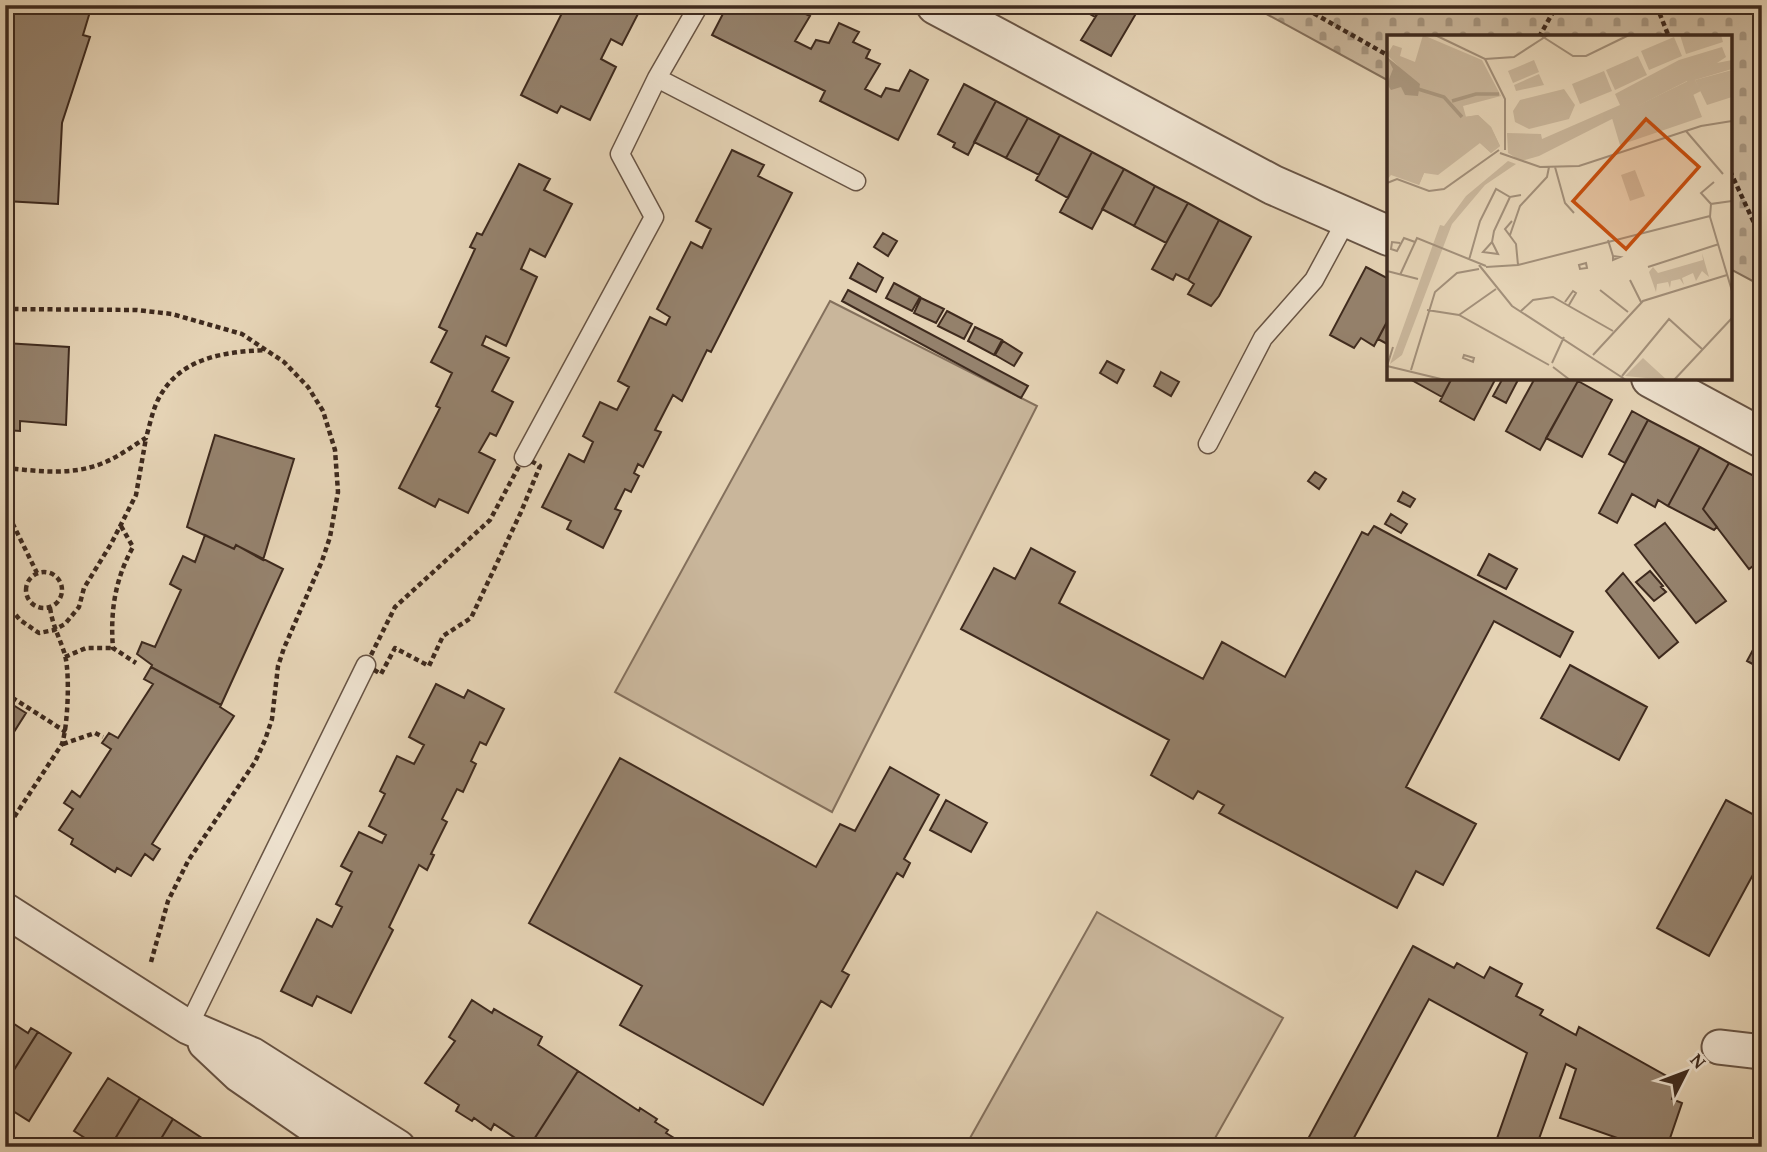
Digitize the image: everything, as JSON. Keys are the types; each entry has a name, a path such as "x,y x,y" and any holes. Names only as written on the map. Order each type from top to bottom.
{"street":[{"path":"936,5 1273,185 1387,235"},
{"path":"1655,380 1762,438"},
{"path":"5,910 188,1027 253,1055 378,1141"},
{"path":"188,1027 239,1075 343,1147"},
{"path":"1719,1047 1762,1052"}],"lane":[{"path":"524,457 654,217 620,154 657,78 699,5"},
{"path":"657,78 856,181"},
{"path":"1208,444 1263,338 1314,280 1348,219"},
{"path":"188,1027 366,666"}],"path":[{"path":"1299,5 1387,54"},
{"path":"1540,35 1557,5"},
{"path":"1659,5 1668,35"},
{"path":"1732,174 1762,240"},
{"path":"5,309 137,310 172,314 242,334 297,373 323,411 335,450 338,472 335,513 322,561 278,666 272,719 265,740 255,762 188,861 173,891 139,996"},
{"path":"5,602 28,628 39,633 65,624 79,607 84,588 121,526 139,487 146,438 159,397 182,371 198,361 220,354 266,350"},
{"path":"5,468 55,472 84,470 112,459 146,438"},
{"path":"524,457 540,466 522,512 471,618 443,636 429,666 395,648 381,674 366,666 395,607 490,520 524,457"},
{"path":"5,508 37,573"},
{"path":"113,648 110,634 113,603 126,560 133,547 121,526"},
{"path":"42,571 54,574 63,588 60,600 50,607 37,607 28,599 28,581 42,571"},
{"path":"5,831 62,744 66,732 65,656 54,630 50,607"},
{"path":"65,656 86,648 113,648 136,663"},
{"path":"5,693 66,732"},
{"path":"62,744 95,733 103,737"}],"green space":[{"path":"1250,5 1762,5 1762,286 1732,270 1732,35 1387,35 1387,80"},
{"path":"830,301 1037,406 832,812 615,692"},
{"path":"1097,912 1283,1018 1210,1147 965,1147"}],"building":[{"path":"5,5 92,5 83,35 90,37 62,123 58,204 5,201"},
{"path":"566,5 630,5 640,10 622,45 611,39 601,59 616,67 590,120 561,106 557,113 521,95"},
{"path":"736,5 797,5 795,9 810,16 795,41 811,49 816,40 829,43 839,23 859,32 853,42 870,50 866,58 880,64 865,89 881,97 886,88 899,91 910,70 928,80 898,140 820,101 825,91 712,35 727,6 734,10"},
{"path":"1074,5 1103,5 1095,17"},
{"path":"1103,5 1141,5 1111,56 1081,40"},
{"path":"964,84 996,101 968,155 953,147 955,143 938,134"},
{"path":"996,101 1028,118 1006,158 974,142"},
{"path":"1028,118 1060,135 1039,175 1006,158"},
{"path":"1060,135 1092,152 1068,198 1036,180"},
{"path":"732,150 764,165 758,176 792,193 711,352 707,350 682,401 673,395 655,430 661,432 643,467 638,464 634,473 639,476 631,492 625,489 615,509 621,511 603,548 567,529 571,521 542,507 569,454 584,462 593,442 583,436 600,402 617,410 629,387 618,381 650,317 666,325 670,317 657,309 691,242 702,248 711,229 696,221"},
{"path":"1092,152 1124,169 1092,229 1060,212"},
{"path":"519,164 550,179 544,190 572,204 545,257 530,249 521,269 537,277 506,346 486,336 482,345 509,358 492,391 513,402 496,436 490,433 479,452 495,460 468,513 439,499 435,507 399,488 440,408 436,406 452,373 431,362 447,331 439,327 475,249 470,247 477,233 482,235"},
{"path":"1124,169 1155,186 1134,226 1102,209"},
{"path":"1155,186 1188,203 1166,243 1134,226"},
{"path":"1188,203 1219,220 1188,280 1176,274 1173,280 1152,269"},
{"path":"1219,220 1251,237 1211,306 1188,294 1194,284 1188,280"},
{"path":"883,233 897,241 888,256 874,247"},
{"path":"858,263 883,278 876,292 850,278"},
{"path":"1366,267 1387,278 1387,322 1374,346 1361,338 1354,348 1330,335"},
{"path":"894,283 920,297 912,311 886,298"},
{"path":"848,290 1028,386 1021,398 842,301"},
{"path":"921,298 944,309 936,323 914,313"},
{"path":"947,311 972,324 964,339 938,326"},
{"path":"1387,322 1387,344 1378,339"},
{"path":"975,327 1002,340 994,355 968,341"},
{"path":"1003,341 1022,353 1014,366 995,355"},
{"path":"5,343 69,347 66,425 20,421 20,431 5,430"},
{"path":"1107,361 1124,370 1117,383 1100,373"},
{"path":"1161,372 1179,382 1171,396 1154,386"},
{"path":"1412,380 1451,380 1442,397"},
{"path":"1451,380 1495,380 1474,420 1440,401"},
{"path":"1502,380 1518,380 1506,403 1493,396"},
{"path":"1534,380 1578,381 1540,450 1506,431"},
{"path":"1578,381 1612,400 1582,457 1546,438"},
{"path":"1632,411 1648,420 1625,463 1609,454"},
{"path":"1648,420 1700,447 1668,506 1658,500 1655,507 1632,494 1617,523 1599,513"},
{"path":"215,435 294,459 263,560 236,545 234,549 187,527"},
{"path":"1700,447 1729,463 1703,509 1717,527 1714,530 1668,506"},
{"path":"1729,463 1762,480 1762,559 1749,569 1703,509"},
{"path":"1315,472 1326,479 1319,489 1308,481"},
{"path":"1403,492 1415,499 1410,507 1398,501"},
{"path":"1391,514 1407,524 1401,533 1385,524"},
{"path":"1665,523 1726,601 1696,623 1635,545"},
{"path":"1374,526 1573,632 1560,657 1494,621 1406,787 1476,824 1443,885 1416,871 1397,908 1219,813 1224,805 1198,791 1193,799 1151,775 1169,740 961,629 994,568 1015,579 1031,548 1075,572 1059,603 1203,679 1222,642 1285,677 1362,532 1368,535"},
{"path":"205,535 234,549 236,545 283,569 221,705 151,667 152,665 137,654 142,642 155,647 181,590 170,584 183,556 195,562"},
{"path":"1489,554 1517,569 1506,589 1478,575"},
{"path":"1650,571 1666,592 1654,601 1636,582"},
{"path":"1623,573 1678,642 1659,658 1606,591"},
{"path":"1762,633 1762,669 1747,661"},
{"path":"1570,665 1647,707 1619,760 1541,718"},
{"path":"151,667 221,705 220,707 234,716 152,844 160,849 153,860 145,854 131,876 117,868 115,872 71,844 73,839 59,830 73,809 64,803 72,791 80,797 111,749 102,743 109,733 118,738 153,684 144,679"},
{"path":"436,684 464,698 468,690 504,709 486,745 480,742 471,761 476,764 463,792 457,789 442,819 447,822 431,854 434,855 427,870 419,865 389,927 393,930 351,1013 317,996 312,1006 281,991 317,919 332,927 342,907 336,904 352,872 341,866 359,832 382,843 386,835 369,826 385,794 380,791 397,756 414,764 424,745 409,737"},
{"path":"5,700 26,713 5,746"},
{"path":"620,758 816,867 840,824 855,831 890,767 939,795 904,859 910,863 903,877 897,873 842,971 849,975 831,1007 821,1001 763,1105 620,1025 642,986 529,923"},
{"path":"946,800 987,823 971,852 930,830"},
{"path":"1726,800 1762,819 1762,858 1709,956 1657,928"},
{"path":"1413,946 1454,968 1457,963 1484,978 1490,967 1522,984 1516,996 1543,1010 1540,1015 1576,1035 1579,1027 1679,1083 1672,1099 1682,1103 1667,1147 1643,1147 1560,1118 1576,1069 1566,1064 1536,1147 1494,1147 1527,1053 1429,999 1349,1147 1327,1147 1309,1137"},
{"path":"472,1000 492,1013 494,1009 542,1037 538,1045 578,1071 529,1147 494,1124 491,1130 474,1118 472,1121 456,1111 459,1105 425,1083 455,1041 449,1037"},
{"path":"5,1018 28,1033 31,1028 38,1032 5,1084"},
{"path":"38,1032 71,1053 29,1121 5,1106 5,1084"},
{"path":"578,1071 639,1111 640,1108 657,1119 655,1122 668,1130 666,1133 684,1144 682,1147 529,1147"},
{"path":"108,1078 140,1098 110,1147 99,1147 74,1131"},
{"path":"140,1098 173,1119 156,1147 110,1147"},
{"path":"173,1119 205,1140 201,1147 156,1147"}]}
